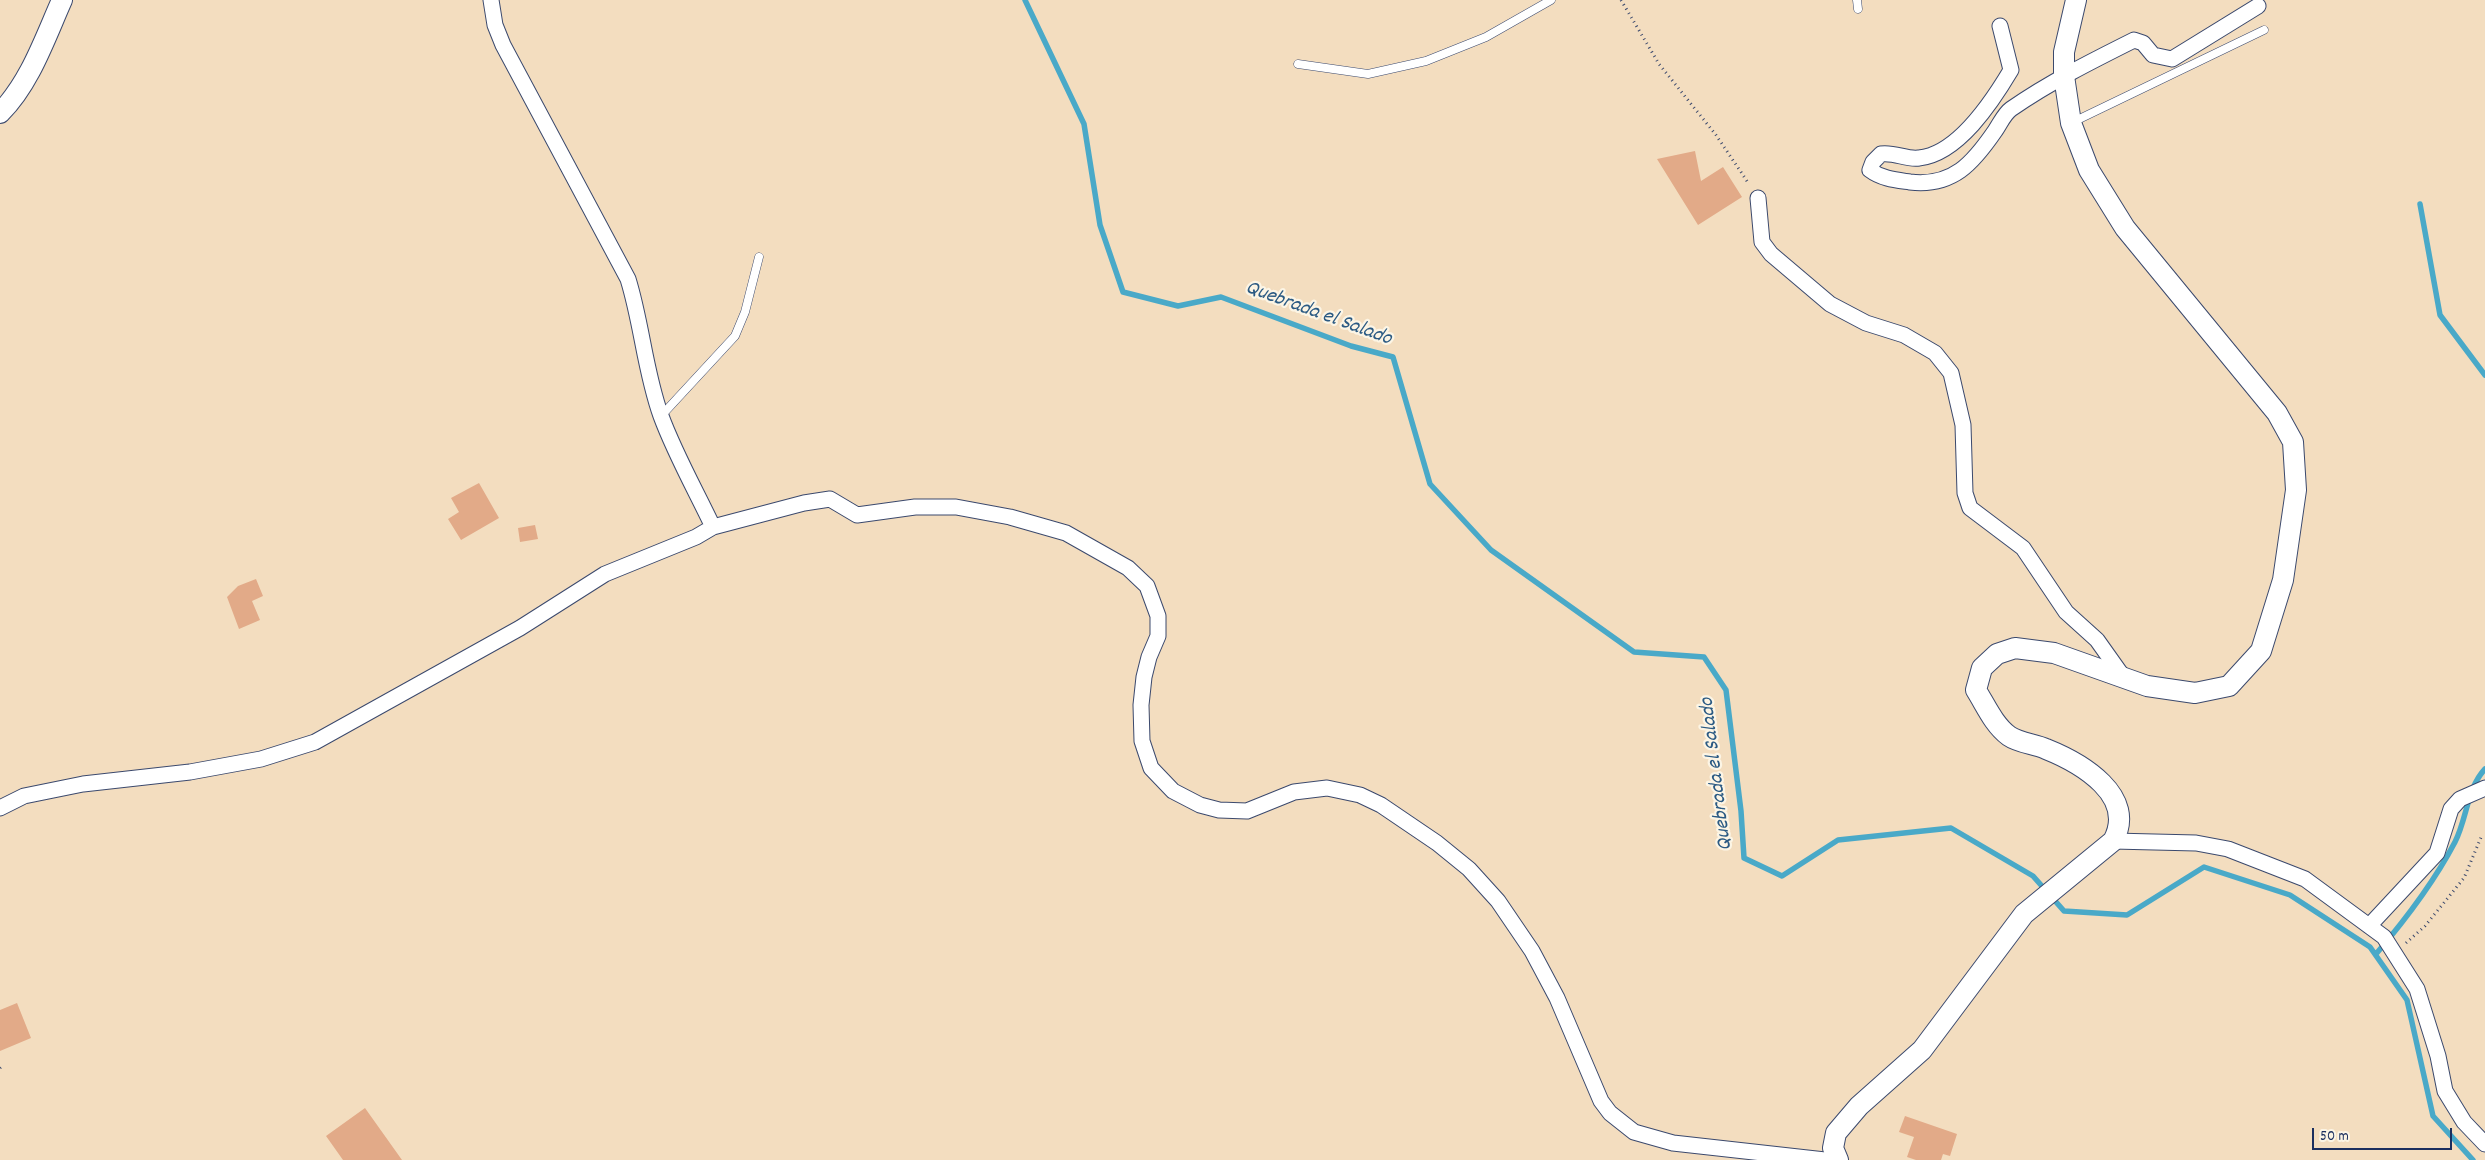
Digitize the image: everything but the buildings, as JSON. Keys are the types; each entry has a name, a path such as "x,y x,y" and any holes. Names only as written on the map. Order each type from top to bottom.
{"street":[{"path":"0,113 18,92 36,58 62,0"},
{"path":"492,0 495,26 502,45 628,279 638,311 649,369 661,416 713,527"},
{"path":"1838,1160 1833,1148 1836,1133 1859,1106 1922,1050 2024,914 2046,894 2113,841 2120,829 2119,812 2111,791 2081,767 2046,749 2010,738 1996,723 1976,690 1982,668 1997,654 2015,648 2054,653 2147,686 2195,693 2228,686 2261,651 2283,580 2296,490 2293,442 2277,413 2126,228 2089,170 2071,122 2064,76 2064,52 2076,0"},
{"path":"2000,26 2010,70 1996,96 1972,126 1937,154 1916,159 1892,152 1881,154 1873,162 1870,170 1877,176 1892,180 1921,183 1960,173 1984,146 2008,111 2064,76 2134,40 2143,43 2153,54 2172,59 2258,6"},
{"path":"1758,198 1762,242 1771,254 1830,304 1866,322 1904,335 1935,353 1951,373 1963,425 1965,493 1970,508 1981,519 2023,548 2066,612 2097,640 2124,678"},
{"path":"0,808 24,796 83,784 190,772 261,759 315,742 520,628 605,574 696,537 713,527 804,502 830,499 856,514 915,507 956,507 1010,517 1066,533 1114,559 1140,578 1147,586 1158,616 1158,636 1149,657 1144,677 1141,705 1142,740 1151,768 1173,791 1200,805 1231,811 1247,811 1294,792 1327,788 1360,795 1380,805 1437,844 1469,869 1498,901 1532,950 1558,998 1601,1101 1610,1113 1634,1132 1673,1143 1825,1160"},
{"path":"2369,926 2437,853 2451,809 2468,793 2485,788"},
{"path":"2113,841 2196,843 2228,850 2305,880 2369,926 2390,945 2417,990 2438,1056 2445,1091 2464,1122 2485,1144"}],"lane":[{"path":"1298,64 1368,74 1426,61 1486,37 1551,0"},
{"path":"1857,0 1858,9"},
{"path":"2071,122 2264,30"},
{"path":"661,416 735,336 745,312 759,257"}],"path":[{"path":"1621,0 1659,64 1716,135 1758,198"},
{"path":"2390,945 2425,926 2464,878 2482,835"}],"waterway":[{"name":"Quebrada el Salado","path":"1025,0 1084,124 1100,225 1123,292 1178,306 1221,297 1351,346 1393,357 1430,484 1491,550 1634,652 1704,657 1726,690 1741,811 1744,858 1782,876 1838,840 1951,828 2033,876 2064,911 2127,915 2204,867 2290,895 2370,947 2407,1000 2433,1116 2473,1160"},
{"path":"2420,204 2440,315 2485,375"},
{"path":"2376,954 2418,901 2447,857 2459,833 2474,785 2485,769"}]}
